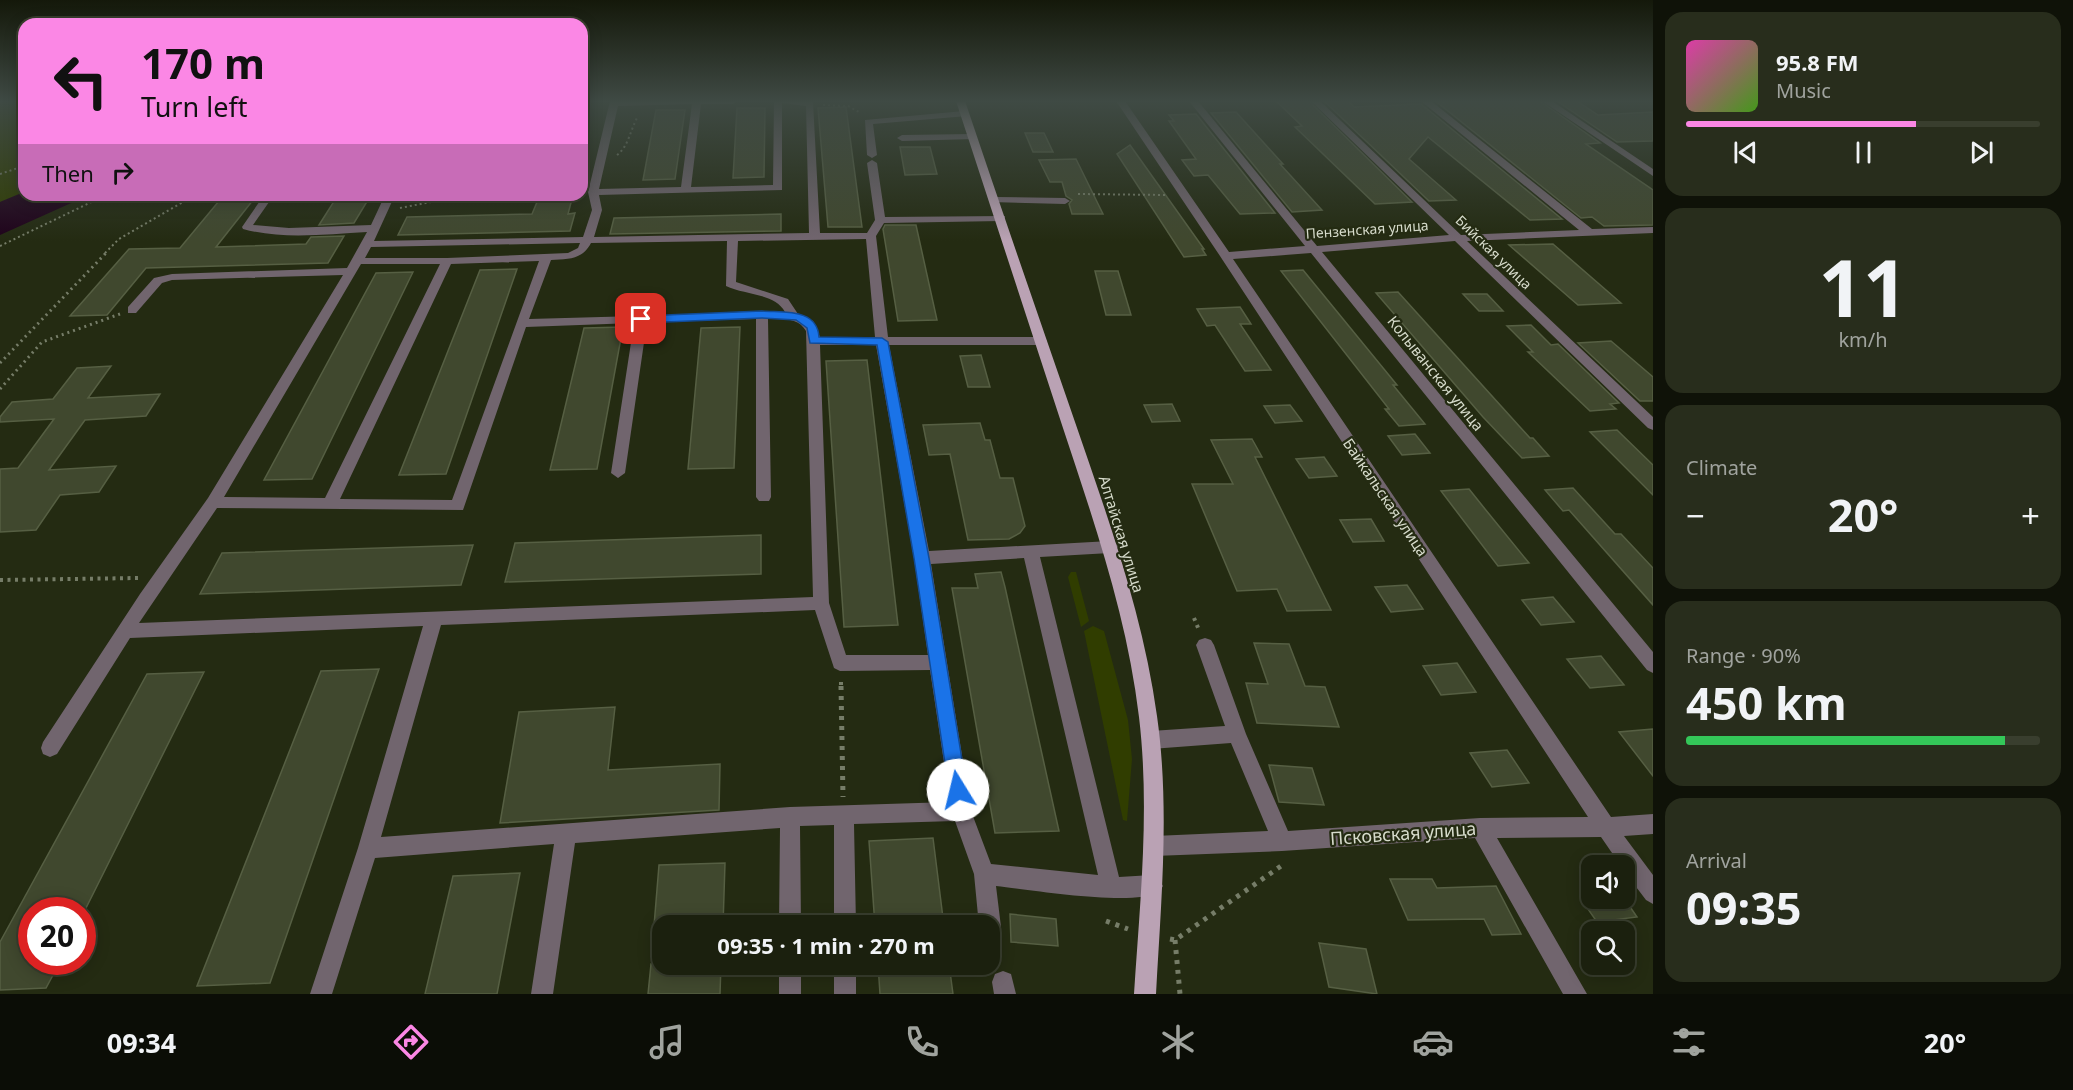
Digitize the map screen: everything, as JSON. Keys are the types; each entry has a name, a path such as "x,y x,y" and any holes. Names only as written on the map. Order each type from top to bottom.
{"main road":[{"name":"Алтайская улица","path":"976,147 1110,547 1141,671 1150,740 1154,846 1145,994"}],"street":[{"path":"132,310 158,280 172,277 570,256 582,250 597,210 592,192 603,147"},
{"path":"686,190 691,147"},
{"path":"592,192 778,188 778,147"},
{"path":"812,147 815,236"},
{"path":"871,147 880,220 871,236 882,342 922,558 961,811 984,874 989,915"},
{"name":"Байкальская улица","path":"1152,147 1606,827 1653,893"},
{"name":"Колыванская улица","path":"1231,147 1653,665"},
{"name":"Бийская улица","path":"1363,147 1653,425"},
{"path":"1483,147 1590,233"},
{"path":"1615,147 1653,173"},
{"path":"588,178 596,177"},
{"path":"995,200 1069,198"},
{"path":"265,201 247,227 253,230 372,228"},
{"path":"50,748 213,502 355,266 387,201"},
{"path":"880,220 1001,218"},
{"name":"Пензенская улица","path":"1226,256 1457,238 1653,230"},
{"path":"367,244 871,236"},
{"path":"733,238 730,284 740,291 786,301 793,316"},
{"path":"213,502 458,506 520,323 546,258"},
{"path":"330,503 447,261"},
{"path":"762,315 764,497"},
{"path":"520,323 762,315 793,316 808,321 813,328 814,341 821,603 840,663 938,662"},
{"path":"618,474 641,319"},
{"path":"814,341 1041,341"},
{"path":"922,558 1110,547"},
{"path":"1032,552 1111,886"},
{"path":"127,631 821,603"},
{"path":"321,994 368,848 434,619"},
{"path":"1205,645 1238,734 1282,841"},
{"path":"1150,740 1238,734"},
{"path":"368,848 790,818 961,811"},
{"path":"844,816 844,915"},
{"path":"790,818 790,915"},
{"name":"Псковская улица","path":"1154,846 1282,841 1480,828 1606,827 1653,824"},
{"path":"1480,828 1576,994"},
{"path":"542,994 566,833"},
{"path":"984,874 1111,886 1152,886"},
{"path":"790,975 790,994"},
{"path":"845,975 845,994"}],"path":[{"path":"600,162 620,154 625,147"},
{"path":"0,174 18,168"},
{"path":"1069,198 1185,196"},
{"path":"0,246 94,201"},
{"path":"0,363 119,239 185,201"},
{"path":"381,212 437,201"},
{"path":"0,390 42,342 132,310"},
{"path":"0,580 161,578"},
{"path":"840,663 844,816"},
{"path":"1106,921 1149,935 1175,940 1281,866 1282,841"},
{"path":"1175,940 1180,994"},
{"path":"1000,971 1004,988"}],"green space":[{"path":"0,147 18,147 18,194 0,202"},
{"path":"1071,572 1076,572 1089,621 1081,627 1068,577"},
{"path":"1093,626 1104,631 1128,720 1132,759 1127,821 1123,820 1084,631"}],"shaded area":[{"path":"18,194 18,201 76,201 0,235 0,202"}],"building":[{"path":"649,147 680,147 675,179 643,180"},
{"path":"735,147 764,147 764,177 733,178"},
{"path":"821,147 851,147 862,227 828,227"},
{"path":"900,147 930,147 937,174 905,175"},
{"path":"1031,147 1051,147 1053,152 1033,152"},
{"path":"1127,147 1132,147 1206,255 1184,257 1117,154"},
{"path":"1188,147 1223,147 1275,213 1240,214 1208,175 1194,176 1182,160 1196,159"},
{"path":"1239,147 1268,147 1322,210 1292,212"},
{"path":"1316,147 1356,147 1412,202 1375,204"},
{"path":"1373,147 1419,147 1409,159 1456,200 1429,201"},
{"path":"1441,147 1474,147 1562,219 1530,220"},
{"path":"1493,147 1591,147 1653,190 1653,225 1604,226 1592,217 1581,218"},
{"path":"1076,159 1103,214 1072,214 1069,204 1072,200 1066,196 1062,182 1050,182 1039,160"},
{"path":"219,201 252,201 216,247 306,244 311,237 344,236 328,263 146,268 107,315 70,316 129,249 180,248"},
{"path":"334,201 367,201 354,223 319,225"},
{"path":"537,201 571,201 568,214 575,213 570,231 398,235 407,217 532,214"},
{"path":"781,214 781,231 610,234 614,218"},
{"path":"885,225 916,225 937,320 898,321 883,229"},
{"path":"1553,244 1621,303 1578,305 1509,245"},
{"path":"517,269 446,474 399,475 480,270"},
{"path":"1303,270 1397,385 1393,385 1425,424 1399,426 1385,409 1389,409 1281,271"},
{"path":"1095,271 1118,271 1131,315 1106,315"},
{"path":"413,272 312,479 264,480 376,273"},
{"path":"1398,292 1549,456 1522,458 1483,417 1376,293"},
{"path":"1463,294 1487,294 1503,311 1479,311"},
{"path":"1240,307 1251,324 1240,324 1271,370 1245,371 1215,325 1207,326 1197,309"},
{"path":"1531,325 1551,345 1558,344 1619,403 1610,404 1616,409 1590,411 1528,352 1533,352 1507,326"},
{"path":"623,327 597,469 550,470 584,328"},
{"path":"740,327 734,468 688,469 701,328"},
{"path":"1611,341 1653,377 1653,401 1640,401 1578,343"},
{"path":"981,355 990,387 968,387 960,356"},
{"path":"867,360 898,625 844,627 826,361"},
{"path":"111,366 88,398 160,394 146,416 85,420 49,470 116,466 99,492 60,495 36,530 0,532 0,469 18,468 54,419 0,422 0,417 12,402 53,399 77,368"},
{"path":"1172,404 1180,421 1152,422 1144,405"},
{"path":"1290,405 1302,421 1275,423 1264,406"},
{"path":"980,423 985,440 990,440 1000,478 1013,478 1025,526 1020,533 1009,539 968,540 950,454 929,455 923,425"},
{"path":"1617,430 1653,465 1653,495 1590,432"},
{"path":"1415,434 1430,453 1402,455 1388,436"},
{"path":"1252,439 1262,457 1255,457 1331,610 1287,611 1277,589 1237,591 1192,484 1233,484 1211,440"},
{"path":"1324,457 1337,476 1309,478 1296,459"},
{"path":"1573,488 1615,534 1621,534 1653,568 1653,605 1569,510 1563,511 1545,490"},
{"path":"1469,489 1529,563 1498,566 1441,491"},
{"path":"1371,519 1384,541 1353,542 1340,520"},
{"path":"761,535 761,574 505,582 515,543"},
{"path":"473,545 461,585 200,594 222,553"},
{"path":"1001,572 1059,831 995,833 952,588 978,588 975,574"},
{"path":"1407,585 1423,609 1391,612 1375,587"},
{"path":"1553,597 1574,622 1541,625 1522,600"},
{"path":"1254,643 1289,644 1305,686 1325,687 1339,727 1257,723 1246,683 1268,684"},
{"path":"1601,656 1624,685 1590,688 1567,659"},
{"path":"1457,663 1476,692 1441,695 1423,666"},
{"path":"379,669 270,983 197,986 321,671"},
{"path":"204,672 92,897 25,897 147,674"},
{"path":"615,707 608,770 720,764 719,810 500,823 519,712"},
{"path":"1653,729 1653,776 1619,732"},
{"path":"1507,750 1529,783 1492,787 1470,753"},
{"path":"1269,765 1312,768 1324,805 1279,802"},
{"path":"933,838 943,915 874,915 869,841"},
{"path":"725,863 723,915 655,915 659,865"},
{"path":"520,873 497,994 425,994 453,876"},
{"path":"1390,879 1432,879 1437,888 1496,886 1521,934 1492,935 1484,919 1408,920"},
{"path":"18,909 18,975 53,975 46,988 0,990 0,942"},
{"path":"1588,909 1632,909 1637,917 1605,921 1596,921"},
{"path":"1010,914 1056,919 1058,946 1011,942"},
{"path":"1319,943 1366,949 1377,994 1329,987"},
{"path":"651,964 652,975 721,975 720,994 648,994"},
{"path":"879,975 950,975 953,994 880,994"}],"route":[{"path":"641,319 762,315 799,317 808,321 813,328 814,341 882,342 922,558 958,790"}]}
